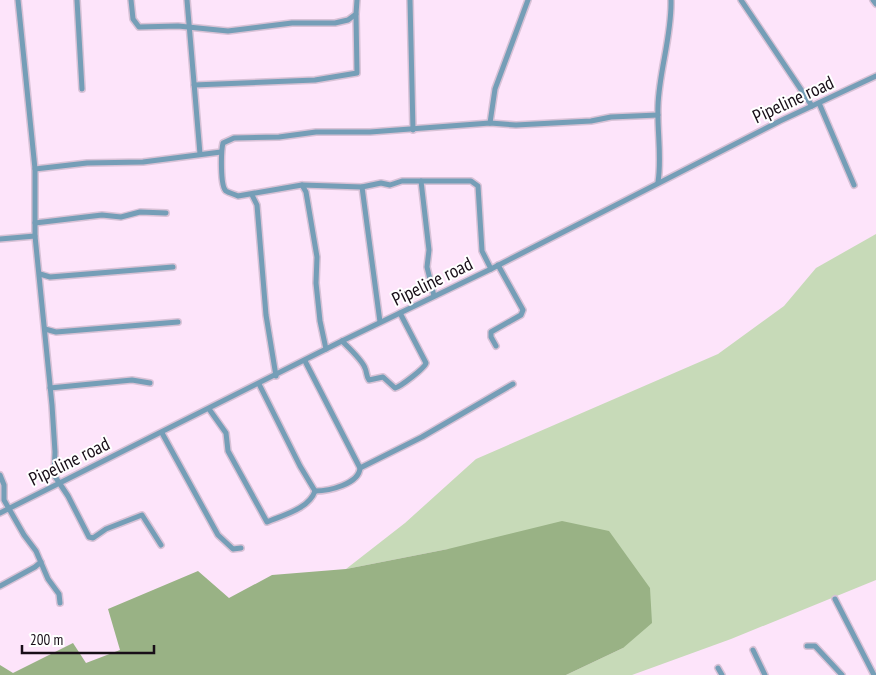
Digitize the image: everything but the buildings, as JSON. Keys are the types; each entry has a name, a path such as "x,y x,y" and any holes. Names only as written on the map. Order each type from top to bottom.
{"street":[{"path":"18,0 34,169 35,236 55,444 54,475 60,482 89,537 93,538 106,529 142,515 161,545"},
{"path":"77,0 82,89"},
{"path":"131,0 133,19 136,26 178,26 228,31 292,23 335,23 348,20 356,14"},
{"path":"187,0 200,154"},
{"path":"194,85 316,80 357,73 357,0"},
{"path":"410,0 414,130"},
{"path":"490,123 497,85 528,0"},
{"path":"658,182 660,168 658,114 671,0"},
{"path":"741,0 812,106"},
{"path":"873,0 876,4"},
{"name":"Pipeline road","path":"0,513 8,506 18,503 162,433 276,376 342,340 491,269 658,182 876,76"},
{"path":"819,103 854,185"},
{"path":"491,269 482,251 481,207 478,186 469,180 402,181 390,185 381,183 362,187 302,185 280,187 252,195 238,196 225,190 221,152 223,143 234,138 279,137 339,130 370,132 490,123 516,125 591,121 611,117 658,114"},
{"path":"34,169 87,163 142,162 221,152"},
{"path":"660,168 672,176"},
{"path":"421,181 429,250 427,267 434,296"},
{"path":"302,185 306,192 316,251 316,283 326,349"},
{"path":"362,187 380,322"},
{"path":"252,195 257,205 266,315 276,376"},
{"path":"36,223 102,215 121,217 140,212 166,213"},
{"path":"0,239 35,236"},
{"path":"496,346 491,337 491,332 521,315 523,310 498,265"},
{"path":"40,274 50,277 173,267"},
{"path":"342,340 352,354 358,357 366,368 368,380 383,376 397,388 406,379 423,370 426,363 400,313"},
{"path":"45,329 56,332 178,322"},
{"path":"305,361 360,468 360,474 353,480 315,491"},
{"path":"50,388 132,380 150,383"},
{"path":"259,384 300,466 315,491"},
{"path":"360,468 422,437 513,384"},
{"path":"208,409 226,432 228,451 267,522 293,511 312,499 315,491"},
{"path":"162,433 218,535 233,549 241,548"},
{"path":"0,475 8,506 41,562 48,579 59,594 60,603"},
{"path":"0,586 36,567 41,562"},
{"path":"835,599 874,675"},
{"path":"807,646 815,646 842,675"},
{"path":"753,650 765,675"},
{"path":"718,668 722,675"}],"green space":[{"path":"876,234 876,580 731,639 632,675 566,675 623,648 448,549 346,569 405,523 476,459 718,354 784,306 816,268"},
{"path":"562,521 609,531 650,588 652,623 623,648 566,675 0,675 0,665 13,673 73,643 86,663 120,650 108,609 198,571 229,598 272,575 346,569 448,549"}]}
